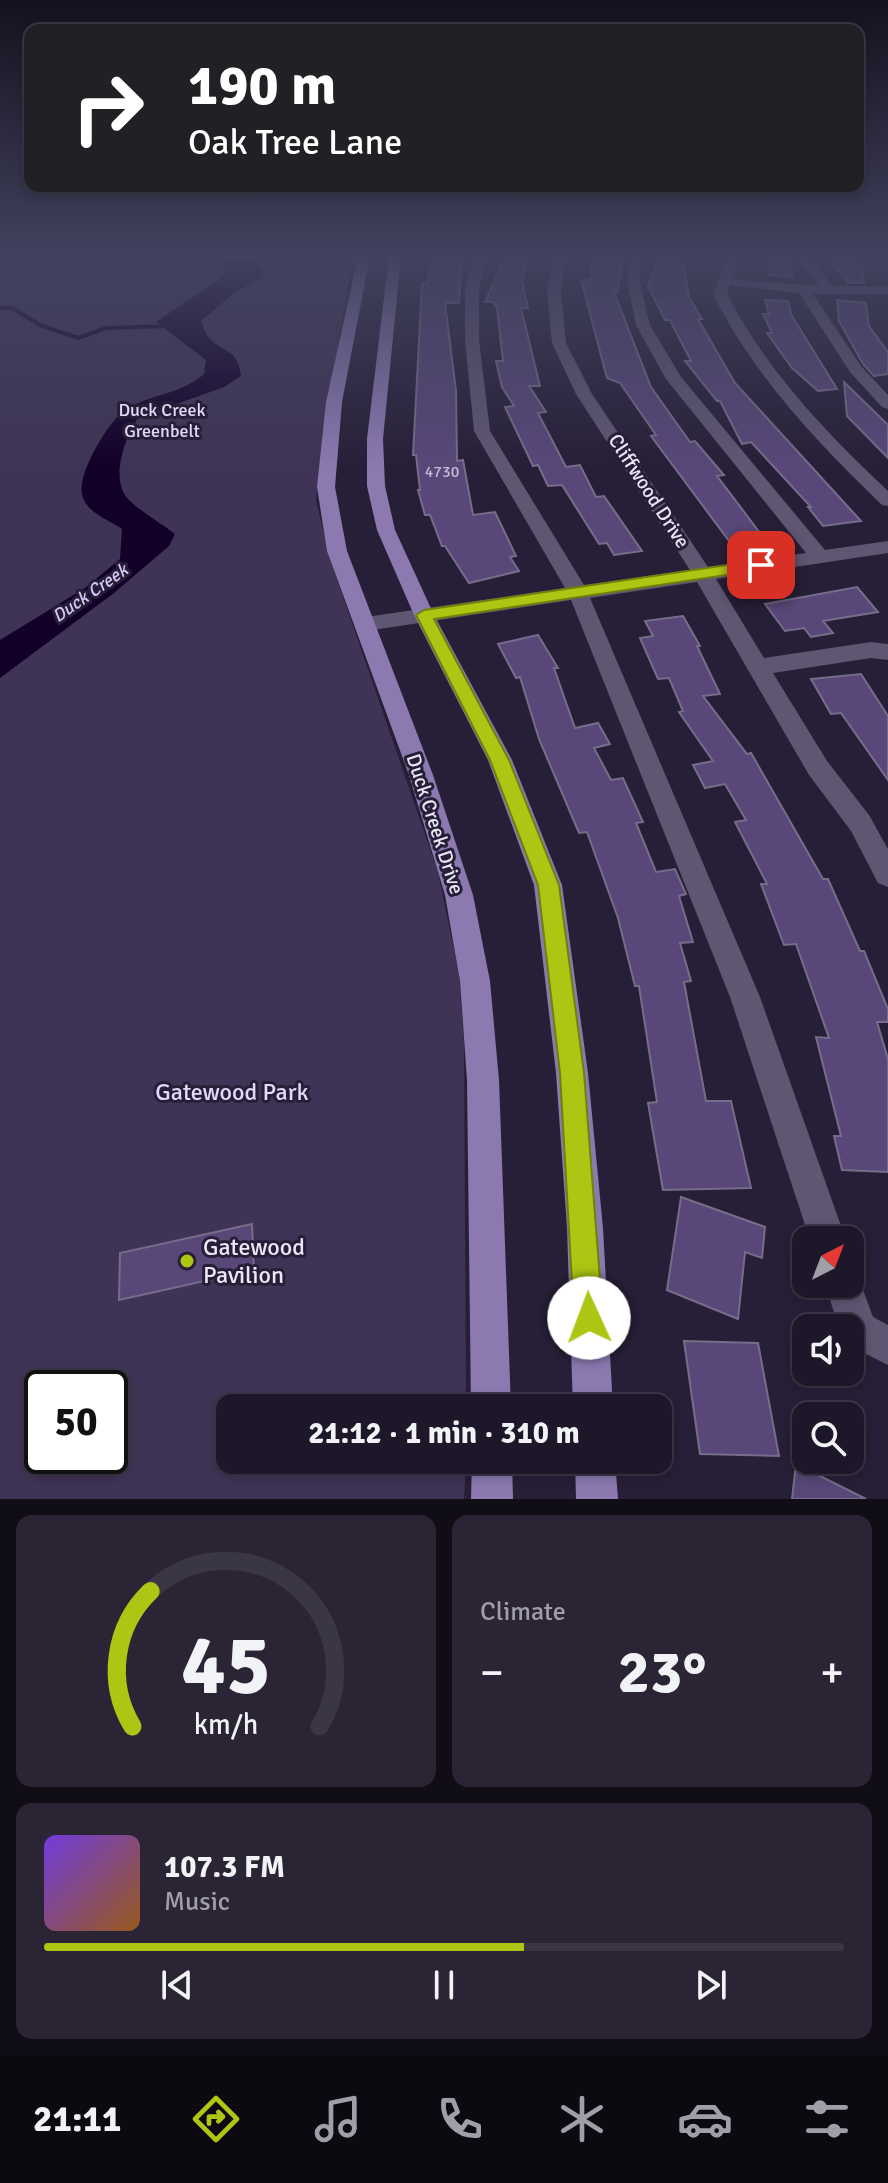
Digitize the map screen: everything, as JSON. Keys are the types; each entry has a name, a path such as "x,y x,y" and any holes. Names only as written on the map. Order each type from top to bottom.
{"main road":[{"name":"Duck Creek Drive","path":"350,326 334,402 326,487 337,551 421,775 459,895 475,981 483,1096 491,1394"},
{"path":"387,326 375,439 376,486 386,530 424,615 500,760 548,885 572,1073 585,1228 592,1394"},
{"path":"492,1474 492,1499"},
{"path":"596,1474 597,1499"}],"street":[{"path":"472,326 482,431 578,592 745,997 823,1226"},
{"name":"Cliffwood Drive","path":"557,326 559,343 584,394 703,574 818,768 860,823 888,875"},
{"path":"644,326 674,379 820,557"},
{"path":"737,326 778,387 888,501"},
{"path":"827,326 855,369 888,404"},
{"path":"366,624 888,547"},
{"path":"758,667 871,650 888,652"},
{"path":"848,1298 859,1330 888,1346"}],"green space":[{"name":"Gatewood Park","path":"0,326 341,326 325,421 316,500 330,559 438,872 459,974 464,1043 466,1394 216,1394 216,1474 465,1474 464,1499 0,1499"}],"water":[{"name":"Duck Creek","path":"161,326 203,326 211,340 234,356 241,376 224,387 138,418 121,459 123,492 134,505 175,534 169,546 114,593 0,678 0,640 85,588 120,559 122,529 98,515 84,501 82,494 84,474 103,435 126,409 195,381 204,374 206,360"}],"building":[{"path":"420,326 448,326 456,391 457,461 463,460 473,515 495,512 516,556 510,557 519,571 469,583 445,546 442,546 430,515 425,515 418,490 416,455 413,455"},
{"path":"499,326 525,326 540,386 529,386 546,412 538,413 566,467 580,465 596,497 604,496 642,551 614,555 607,543 599,544 562,485 548,486 538,465 533,466 505,407 514,406 502,387 496,361 503,361"},
{"path":"593,326 627,326 651,387 690,442 695,441 724,475 717,476 763,537 729,541 651,436 656,435 620,383 607,378"},
{"path":"673,326 702,326 735,383 861,521 823,526 808,507 811,507 751,442 742,444 720,401 685,361 691,361"},
{"path":"769,326 798,326 837,389 818,391 792,368 767,333 772,333"},
{"path":"842,326 869,326 888,352 888,374 874,376 863,364"},
{"path":"844,382 888,425 888,458 847,416"},
{"path":"857,587 878,612 823,621 833,633 811,637 804,628 785,631 765,604"},
{"path":"683,616 700,646 697,646 720,694 703,696 747,754 751,753 823,879 828,879 860,951 864,951 888,1009 888,1022 877,1022 888,1059 888,1172 842,1170 834,1136 841,1136 816,1037 829,1038 796,944 784,945 761,884 767,884 735,822 746,820 725,784 705,788 693,765 713,761 679,712 683,711 669,678 658,679 640,638 653,636 645,621"},
{"path":"538,635 558,668 554,668 575,728 598,723 610,744 594,748 611,780 623,778 643,822 636,823 656,872 675,869 686,894 679,896 693,942 680,943 691,981 684,982 706,1101 731,1101 751,1188 663,1190 648,1103 657,1102 639,986 635,986 618,918 587,832 579,833 539,739 520,677 516,678 498,644"},
{"path":"861,674 888,716 888,780 841,713 831,714 811,679"},
{"path":"681,1197 765,1227 762,1258 745,1252 738,1319 667,1290"},
{"name":"Gatewood Pavilion","path":"252,1224 254,1270 119,1300 120,1253"},
{"path":"684,1341 758,1343 779,1456 700,1454"},
{"path":"795,1474 816,1474 866,1499 792,1499"}],"waterway":[{"path":"43,326 78,338 106,328 169,326"}],"place":[{"name":"Gatewood Pavilion","path":"187,1261"}],"route":[{"path":"589,1318 572,1073 548,885 500,760 424,615 761,565"}],"park label":[{"name":"Duck Creek Greenbelt","path":"162,420"}]}
